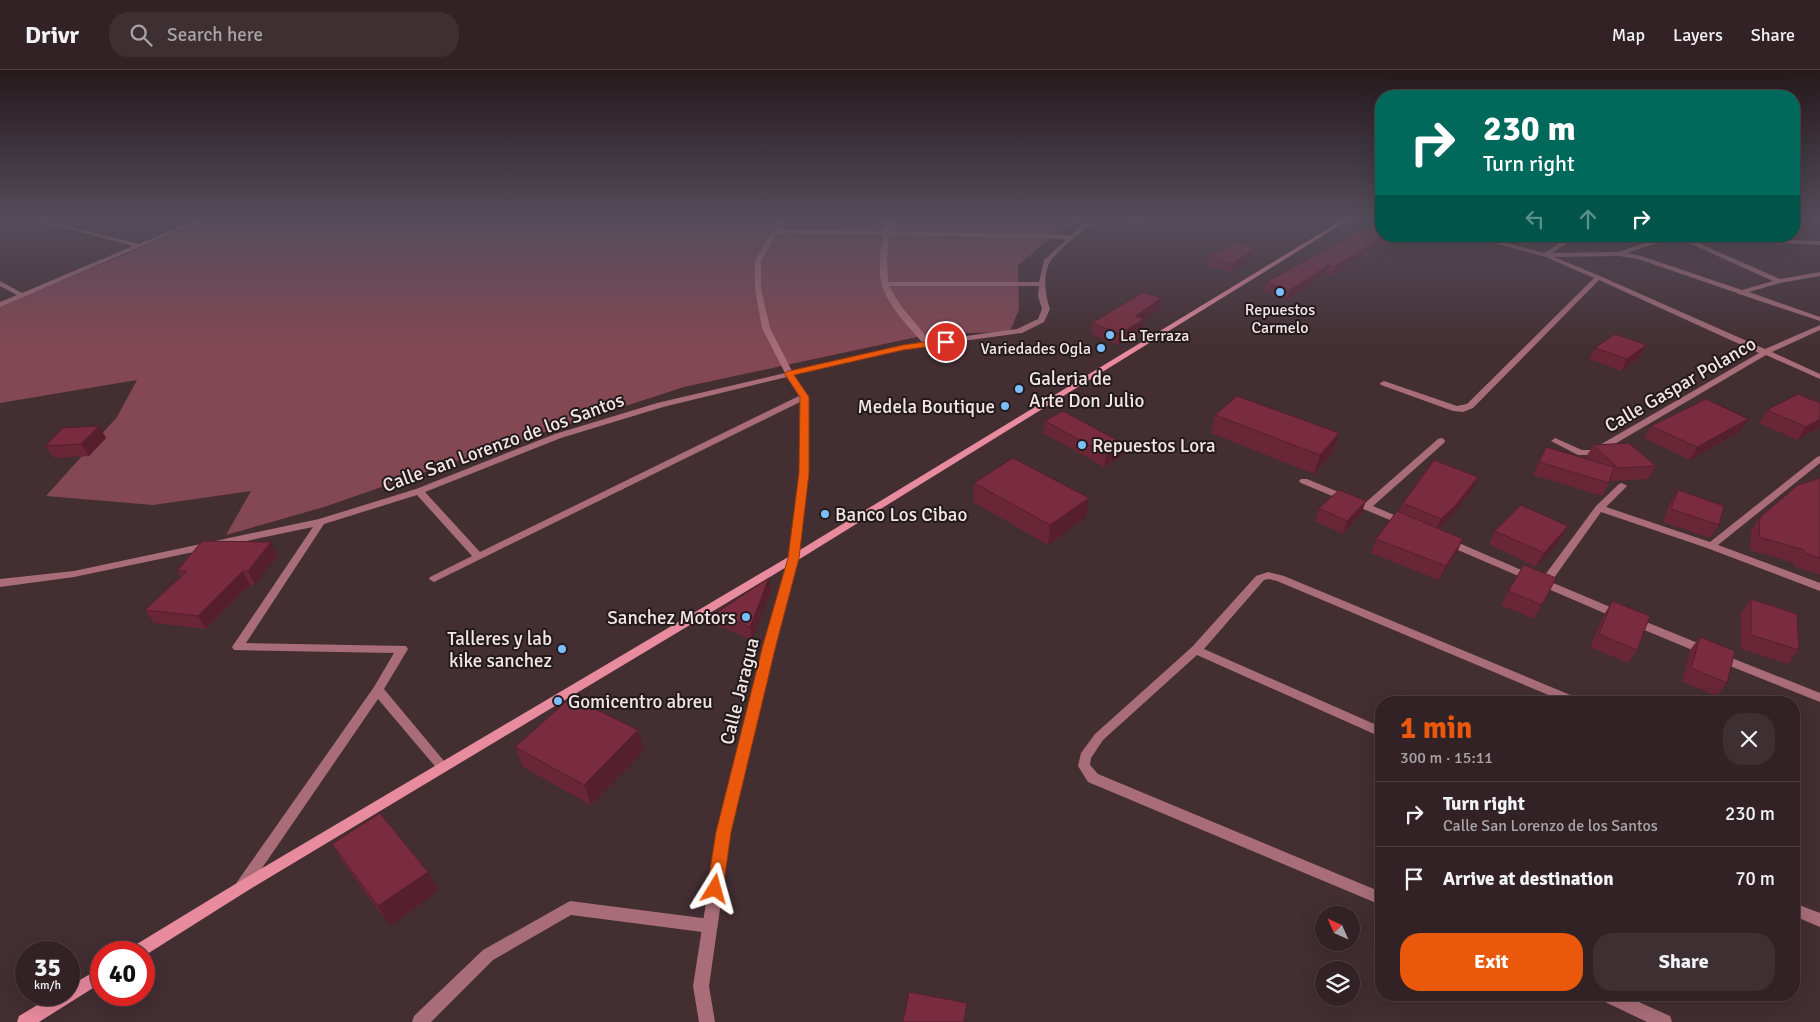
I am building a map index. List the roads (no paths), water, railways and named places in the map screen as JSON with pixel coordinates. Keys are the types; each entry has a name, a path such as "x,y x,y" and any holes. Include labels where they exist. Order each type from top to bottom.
{"main road":[{"path":"155,941 443,766 794,558 1273,263"},
{"path":"25,1022 51,1006"}],"street":[{"path":"0,305 95,263"},
{"path":"434,579 804,397 789,373 766,328 758,289 758,263"},
{"path":"885,263 885,284 902,312 928,344"},
{"name":"Calle San Lorenzo de los Santos","path":"0,583 74,574 321,522 419,491 558,436 660,404 903,348 1019,331 1041,320 1046,309 1042,296 1042,284 1046,263"},
{"path":"1565,263 1820,377"},
{"path":"1655,263 1820,319"},
{"path":"1741,263 1779,280"},
{"path":"1740,293 1779,280 1820,274"},
{"path":"1384,383 1456,409 1470,406 1598,277"},
{"path":"0,284 21,296"},
{"path":"885,284 1042,284"},
{"name":"Calle Gaspar Polanco","path":"1555,441 1581,452 1593,453 1766,352 1820,327"},
{"name":"Calle Jaragua","path":"707,1022 701,986 724,832 770,645 794,558 804,473 804,397"},
{"path":"1367,506 1441,441"},
{"path":"1712,546 1820,459"},
{"path":"1304,480 1411,526"},
{"path":"1544,584 1599,508 1622,486"},
{"path":"419,491 478,557"},
{"path":"1599,508 1712,546 1820,587"},
{"path":"242,887 378,690 402,649 238,647 321,522"},
{"path":"1438,538 1820,698"},
{"path":"1375,896 1093,778 1084,766 1085,757 1099,737 1196,650 1260,578 1268,575 1289,582 1560,696"},
{"path":"1196,650 1375,729"},
{"path":"378,690 443,766"},
{"path":"420,1022 488,955 570,908 710,926"},
{"path":"1800,912 1820,920"},
{"path":"1619,1001 1664,1022"}],"place":[{"name":"Repuestos Carmelo","path":"1280,292"},
{"name":"La Terraza","path":"1110,335"},
{"name":"Variedades Ogla","path":"1101,348"},
{"name":"Galeria de Arte Don Julio","path":"1019,389"},
{"name":"Medela Boutique","path":"1005,406"},
{"name":"Repuestos Lora","path":"1082,445"},
{"name":"Banco Los Cibao","path":"825,514"},
{"name":"Sanchez Motors","path":"746,617"},
{"name":"Talleres y lab kike sanchez","path":"562,649"},
{"name":"Gomicentro abreu","path":"558,701"}]}
